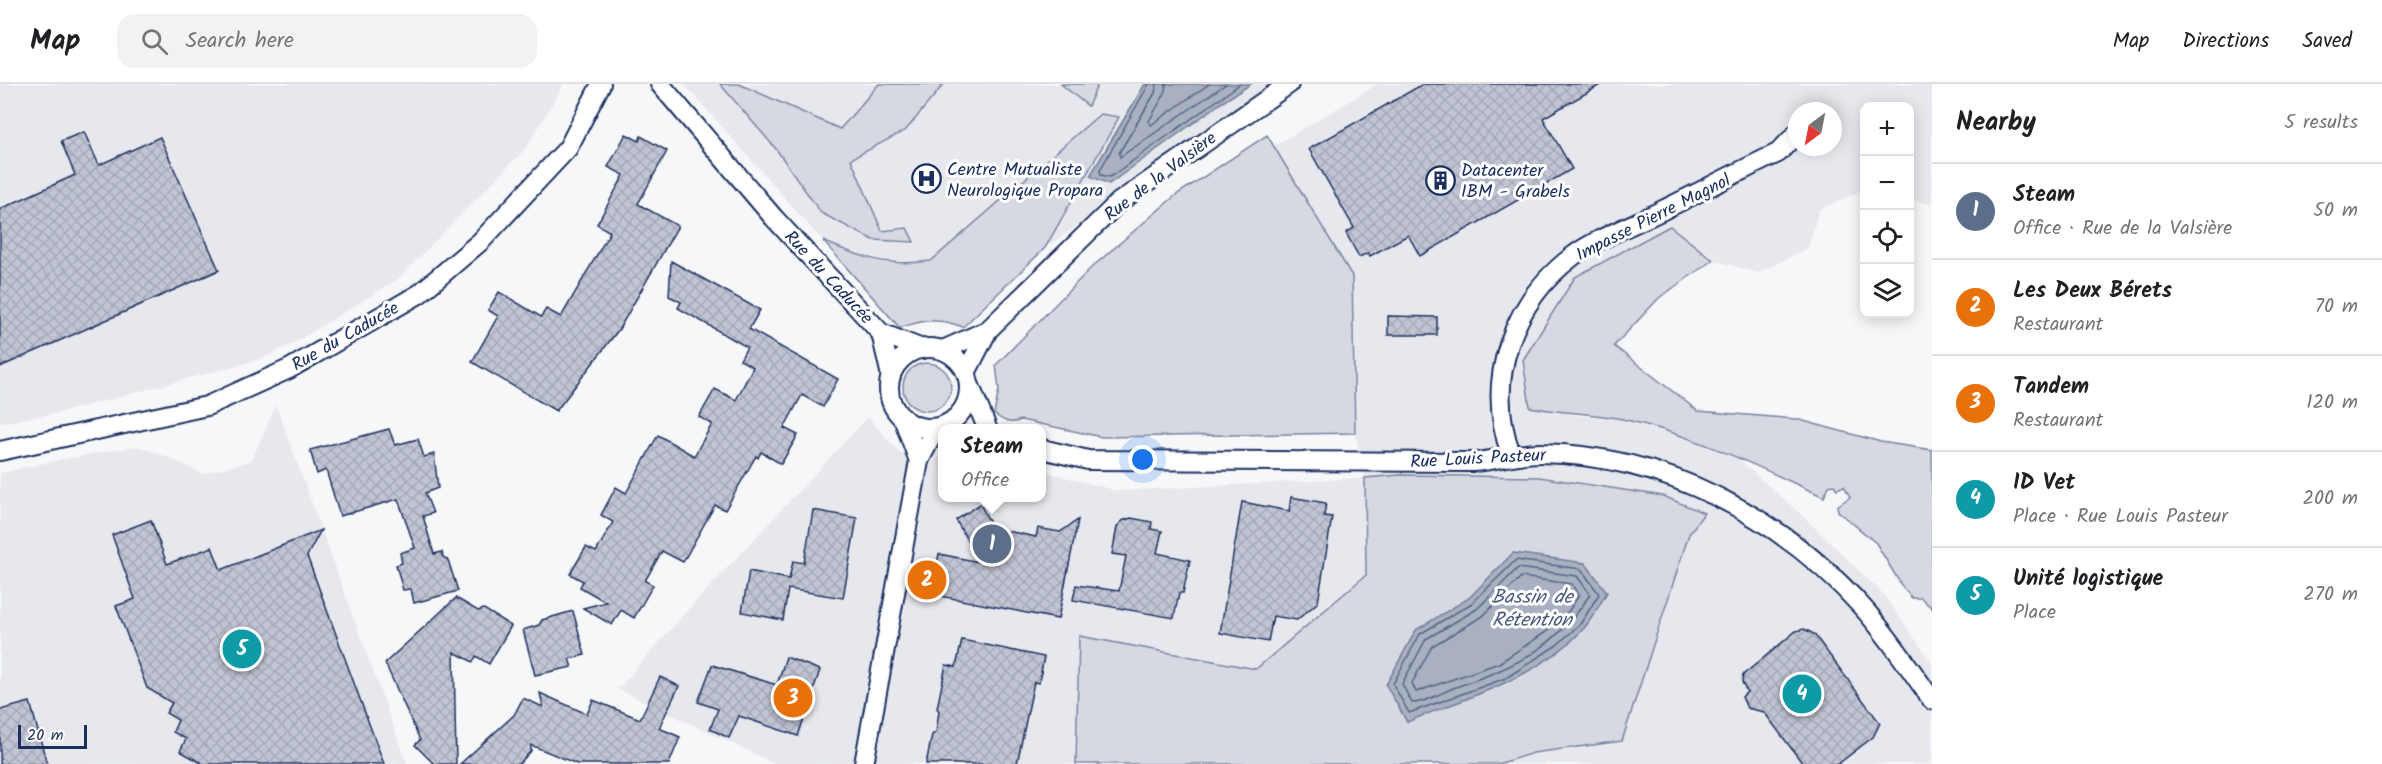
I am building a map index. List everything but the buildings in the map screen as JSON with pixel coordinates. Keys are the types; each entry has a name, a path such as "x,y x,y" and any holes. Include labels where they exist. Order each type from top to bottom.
{"street":[{"name":"Rue du Caducée","path":"0,451 207,406 289,369 419,294 481,241 568,148 601,84"},
{"name":"Rue du Caducée","path":"660,84 774,218 881,333 922,349"},
{"name":"Rue de la Valsière","path":"943,350 988,330 1119,202 1289,84"},
{"name":"Impasse Pierre Magnol","path":"1510,454 1503,428 1500,394 1502,370 1511,335 1527,303 1545,280 1575,254 1778,153 1788,142"},
{"name":"Rue de la Valsière","path":"968,379 988,330"},
{"name":"Rue du Caducée","path":"881,333 891,376"},
{"path":"919,461 903,418 891,399 891,376 903,358 922,349 943,350 953,355 968,379 985,424"},
{"path":"903,418 913,424 944,424 966,405 968,379"},
{"path":"864,764 919,461 938,433"},
{"name":"Rue Louis Pasteur","path":"1046,450 1100,460 1473,462 1490,461 1510,454 1562,455 1628,465 1692,484 1737,506 1793,542 1831,575 1865,610 1932,700"}],"shaded area":[{"path":"0,84 564,84 526,148 398,279 292,344 261,359 63,412 0,423"},
{"name":"Centre Mutualiste Neurologique Propara","path":"684,84 1285,84 1045,248 963,327 941,319 919,320 900,328"},
{"path":"720,84 739,84 840,129 879,84 944,84 906,130 851,159 882,231 907,228 914,242 873,240 821,213 776,149"},
{"path":"1061,84 1098,84 1088,106"},
{"path":"1378,84 1932,84 1932,204 1914,201 1914,102 1860,102 1860,191 1819,210 1808,248 1758,273 1713,260 1669,226 1571,415 1620,419 1665,430 1736,457 1806,519 1883,594 1932,663 1932,764 1498,764 1533,753 1622,740 1689,534 1704,513 1663,496 1539,477 1400,475 1366,478 1366,575 1256,669 1079,636 1076,764 775,764 618,689 685,613 868,417 897,450 929,466 938,456 938,502 1046,502 1046,472 1118,491 1365,478 1355,433 1352,276 1274,146"},
{"path":"1100,114 1119,117 1045,248 963,327 932,321 900,328 823,241 876,260 901,263 931,261"},
{"path":"1267,135 1352,276 1355,433 1102,437 1021,420 1007,422 994,414 999,390 996,365 1091,268 1176,195"},
{"path":"1670,226 1713,260 1659,298 1614,346 1698,411 1796,419 1881,442 1932,450 1932,608 1921,598 1912,598 1903,588 1876,543 1838,511 1837,506 1850,497 1844,486 1837,489 1834,485 1829,486 1824,497 1725,452 1648,425 1599,415 1530,407 1523,360 1575,277"},
{"path":"927,363 944,370 951,387 944,404 927,411 910,404 903,387 910,370"},
{"path":"276,405 407,764 0,764 0,473 139,446 202,474 251,461"},
{"path":"1400,475 1539,477 1663,496 1704,513 1689,534 1622,741 1533,753 1498,764 1076,764 1079,636 1256,669 1366,575 1365,478"}],"water":[{"path":"1145,84 1251,84 1109,184 1090,176"},
{"name":"Bassin de Rétention","path":"1513,553 1585,563 1607,592 1585,627 1567,645 1546,660 1502,684 1407,722 1386,685 1416,630 1469,598"}],"place":[{"name":"Centre Mutualiste Neurologique Propara","path":"926,179"},
{"name":"Datacenter IBM - Grabels","path":"1440,180"},
{"name":"Steam","path":"992,544"},
{"name":"Les Deux Bérets","path":"927,580"},
{"name":"Unité logistique","path":"242,649"},
{"name":"ID Vet","path":"1802,694"},
{"name":"Tandem","path":"793,698"}]}
